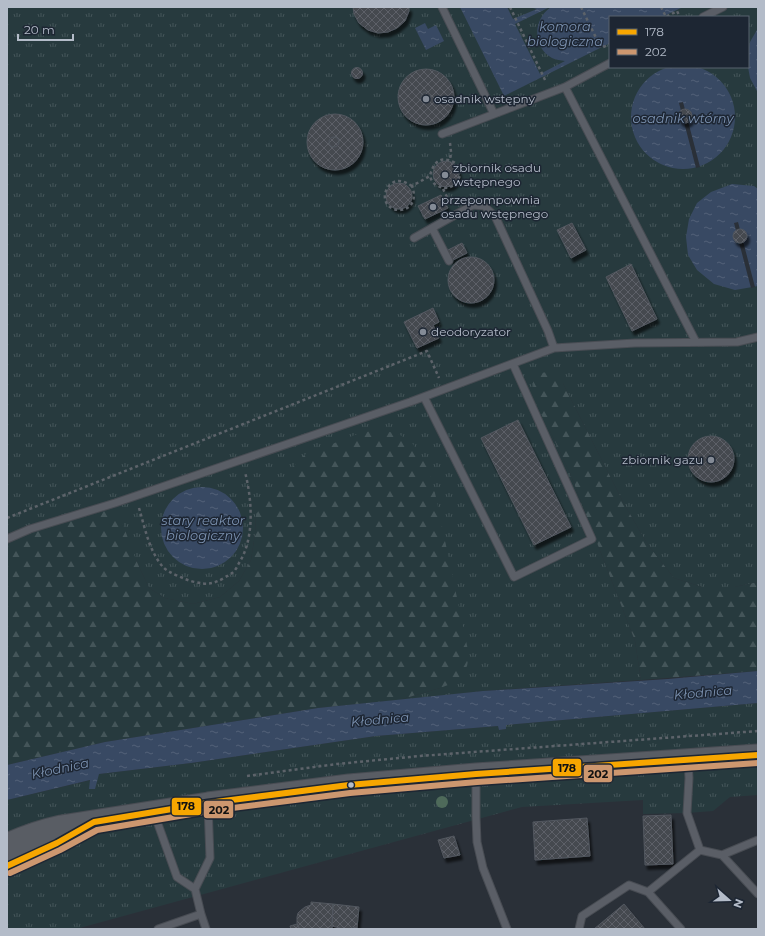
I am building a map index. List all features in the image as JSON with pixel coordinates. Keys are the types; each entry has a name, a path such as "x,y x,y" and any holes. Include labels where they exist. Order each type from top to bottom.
{"street":[{"path":"7,844 44,830 61,826 208,803 349,785 476,774 758,755"},
{"path":"7,866 57,843 94,822"}],"lane":[{"path":"442,7 494,114"},
{"path":"705,16 723,7"},
{"path":"442,134 565,87 609,64"},
{"path":"565,87 696,342"},
{"path":"414,238 473,205 484,206 495,216 548,331 554,348"},
{"path":"432,228 448,261"},
{"path":"7,539 30,529 135,496 424,397 554,348 635,343 737,342 758,337"},
{"path":"424,397 514,577 592,539 513,364"},
{"path":"688,760 689,778 687,813 700,850"},
{"path":"476,774 477,842 483,868 507,929"},
{"path":"206,929 195,889 210,858 208,803"},
{"path":"154,812 178,877 195,889"},
{"path":"722,855 758,840"},
{"path":"700,850 722,855 758,894"},
{"path":"648,892 700,850"},
{"path":"579,929 582,916 628,885 648,892 681,929"},
{"path":"158,929 201,914"}],"path":[{"path":"510,7 544,78"},
{"path":"581,7 601,48 609,44"},
{"path":"661,7 666,16"},
{"path":"668,16 677,11 680,16"},
{"path":"449,140 452,152 450,160"},
{"path":"443,159 450,160 456,163 460,169 458,181 454,186 448,188 436,185 432,182 430,176 433,166 436,162 443,159"},
{"path":"412,186 430,176"},
{"path":"397,181 403,181 412,186 414,198 411,205 400,210 388,206 385,196 390,185 397,181"},
{"path":"444,188 451,206"},
{"path":"7,518 427,351 444,390"},
{"path":"135,496 155,556 164,568 192,582 206,585 233,573 244,556 250,536 251,508 248,483 241,459"},
{"path":"420,756 758,731"}],"green space":[{"path":"7,7 758,7 758,582 734,587 702,587 674,578 648,545 623,502 563,383 549,429 570,473 635,641 641,680 483,691 399,700 440,688 256,515 251,560 239,581 220,597 193,604 165,598 149,588 136,560 30,529 7,533"},
{"path":"553,371 563,383 623,502 648,545 674,578 702,587 734,587 758,582 758,671 641,680 635,641 570,473 534,397 533,382 541,373"},
{"path":"374,430 397,433 412,443 427,464 434,488 469,655 467,666 456,682 399,700 318,708 105,742 7,765 7,533 30,529 115,503 136,560 149,588 165,598 193,604 220,597 239,581 251,560 256,515 266,496 304,455 355,435"},
{"path":"758,703 758,795 730,797 713,811 643,814 643,800 522,807 76,929 7,929 7,800 91,780 99,774 191,763 376,736 498,726 499,730 506,729 506,725"}],"water":[{"name":"komora biologiczna","path":"460,7 507,7 513,19 537,9 529,7 550,7 515,24 540,74 565,61 554,59 545,53 538,40 537,33 541,18 551,7 683,7 664,16 609,16 609,44 504,96"},
{"path":"425,23 428,29 436,25 444,41 426,50 415,28"},
{"name":"osadnik wtórny","path":"758,28 758,93 750,78 748,68 750,42"},
{"name":"osadnik wtórny","path":"666,68 700,68 712,74 720,80 726,88 734,107 734,127 726,146 720,154 712,160 693,168 673,168 654,160 646,154 640,146 632,127 632,107 640,88 646,80"},
{"path":"732,184 754,186 758,189 758,286 735,290 714,284 697,270 688,255 686,237 689,219 697,203 711,192"},
{"name":"stary reaktor biologiczny","path":"194,487 210,487 225,494 236,505 243,520 243,536 240,544 231,557 218,566 210,569 194,569 179,562 168,551 161,536 161,520 168,505 179,494"},
{"name":"Kłodnica","path":"758,671 758,703 506,725 506,729 499,730 498,726 376,736 191,763 99,774 95,789 89,789 90,780 7,800 7,765 105,742 318,708 483,691 668,679"}],"pier":[{"path":"683,102 700,167 696,168 679,103"},
{"path":"738,222 755,287 751,288 734,223"}],"building":[{"path":"353,7 409,7 409,11 405,21 397,28 388,32 378,33 368,30 359,23 354,14"},
{"path":"355,68 359,68 361,69 361,77 355,78 352,75 352,71"},
{"name":"osadnik wstępny","path":"420,69 432,69 442,73 450,81 454,91 454,103 450,113 442,121 432,125 420,125 410,121 402,113 398,103 398,91 402,81 410,73"},
{"path":"424,92 428,92 430,93 430,101 424,102 421,99 421,95"},
{"path":"682,109 688,109 692,113 692,119 688,123 682,123 678,119 678,113"},
{"path":"329,114 341,114 351,118 359,126 363,136 363,148 359,158 351,166 341,170 329,170 319,166 311,158 307,148 307,136 311,126 319,118"},
{"path":"332,137 336,137 338,138 338,146 332,147 329,144 329,140"},
{"name":"zbiornik osadu wstępnego","path":"446,161 455,165 459,174 455,183 446,187 437,183 433,174 437,165"},
{"path":"399,183 408,187 412,196 408,205 399,209 390,205 386,196 390,187"},
{"name":"przepompownia osadu wstępnego","path":"441,195 448,208 425,219 418,206"},
{"path":"572,223 586,250 571,258 557,230"},
{"path":"737,229 743,229 747,233 747,239 743,243 737,243 733,239 733,233"},
{"path":"462,243 467,253 451,261 446,251"},
{"path":"476,257 480,258 490,267 493,271 493,289 484,299 476,303 466,303 458,299 449,289 448,275 452,267 462,258"},
{"path":"631,264 657,319 632,331 606,277"},
{"name":"deodoryzator","path":"433,308 439,322 433,325 439,338 417,348 404,322"},
{"path":"518,420 571,527 534,545 481,438"},
{"name":"zbiornik gazu","path":"711,436 724,440 730,446 734,459 730,472 724,478 711,482 698,478 692,472 688,459 692,446 698,440"},
{"path":"671,815 673,864 645,865 643,816"},
{"path":"587,818 590,856 535,860 533,822"},
{"path":"454,836 460,855 444,858 438,840"},
{"path":"311,902 333,904 332,929 299,929 297,923 298,913 305,907 311,905"},
{"path":"333,904 359,907 357,928 352,927 351,929 339,929 340,928 332,926"},
{"path":"624,904 645,929 594,929"},
{"path":"297,924 300,929 291,929 290,926"}],"transit line":[{"name":"178","path":"7,866 57,843 94,822 208,803 349,785 476,774 758,755"},
{"name":"202","path":"10,873 60,850 97,830 209,811 350,793 477,782 758,763"}],"place":[{"name":"osadnik wstępny","path":"426,99"},
{"name":"zbiornik osadu wstępnego","path":"445,175"},
{"name":"przepompownia osadu wstępnego","path":"433,207"},
{"name":"deodoryzator","path":"423,332"},
{"name":"zbiornik gazu","path":"711,460"}]}
